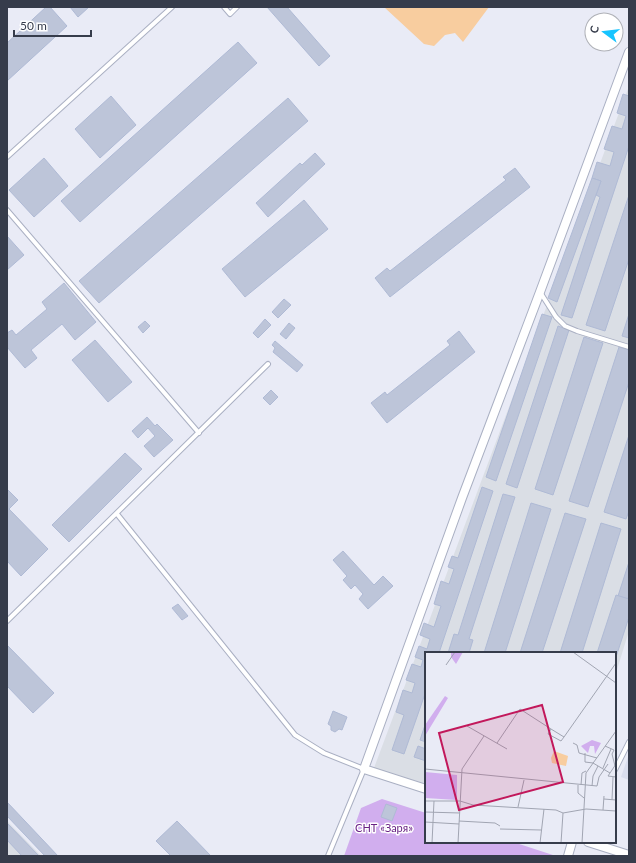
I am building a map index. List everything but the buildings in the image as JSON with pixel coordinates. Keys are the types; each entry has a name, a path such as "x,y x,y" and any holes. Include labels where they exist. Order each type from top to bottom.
{"street":[{"path":"425,789 364,769 467,484 629,52"},
{"path":"568,856 572,843"},
{"path":"591,843 629,855"}],"lane":[{"path":"7,157 172,7"},
{"path":"224,7 230,14 237,7"},
{"path":"7,210 199,433"},
{"path":"540,292 556,317 565,326 629,347"},
{"path":"7,621 268,364"},
{"path":"117,514 295,736 324,753 364,769 328,856"},
{"path":"616,768 629,742"}],"shaded area":[{"path":"384,7 489,7 463,42 455,33 445,35 434,46 424,44"},
{"path":"629,86 629,631 616,673 616,652 425,652 425,784 374,768"},
{"path":"629,754 629,780 621,777"},
{"path":"7,821 41,856 7,856"}],"green space":[{"name":"СНТ «Заря»","path":"382,799 425,813 425,843 516,843 556,856 344,856 361,808"}]}
